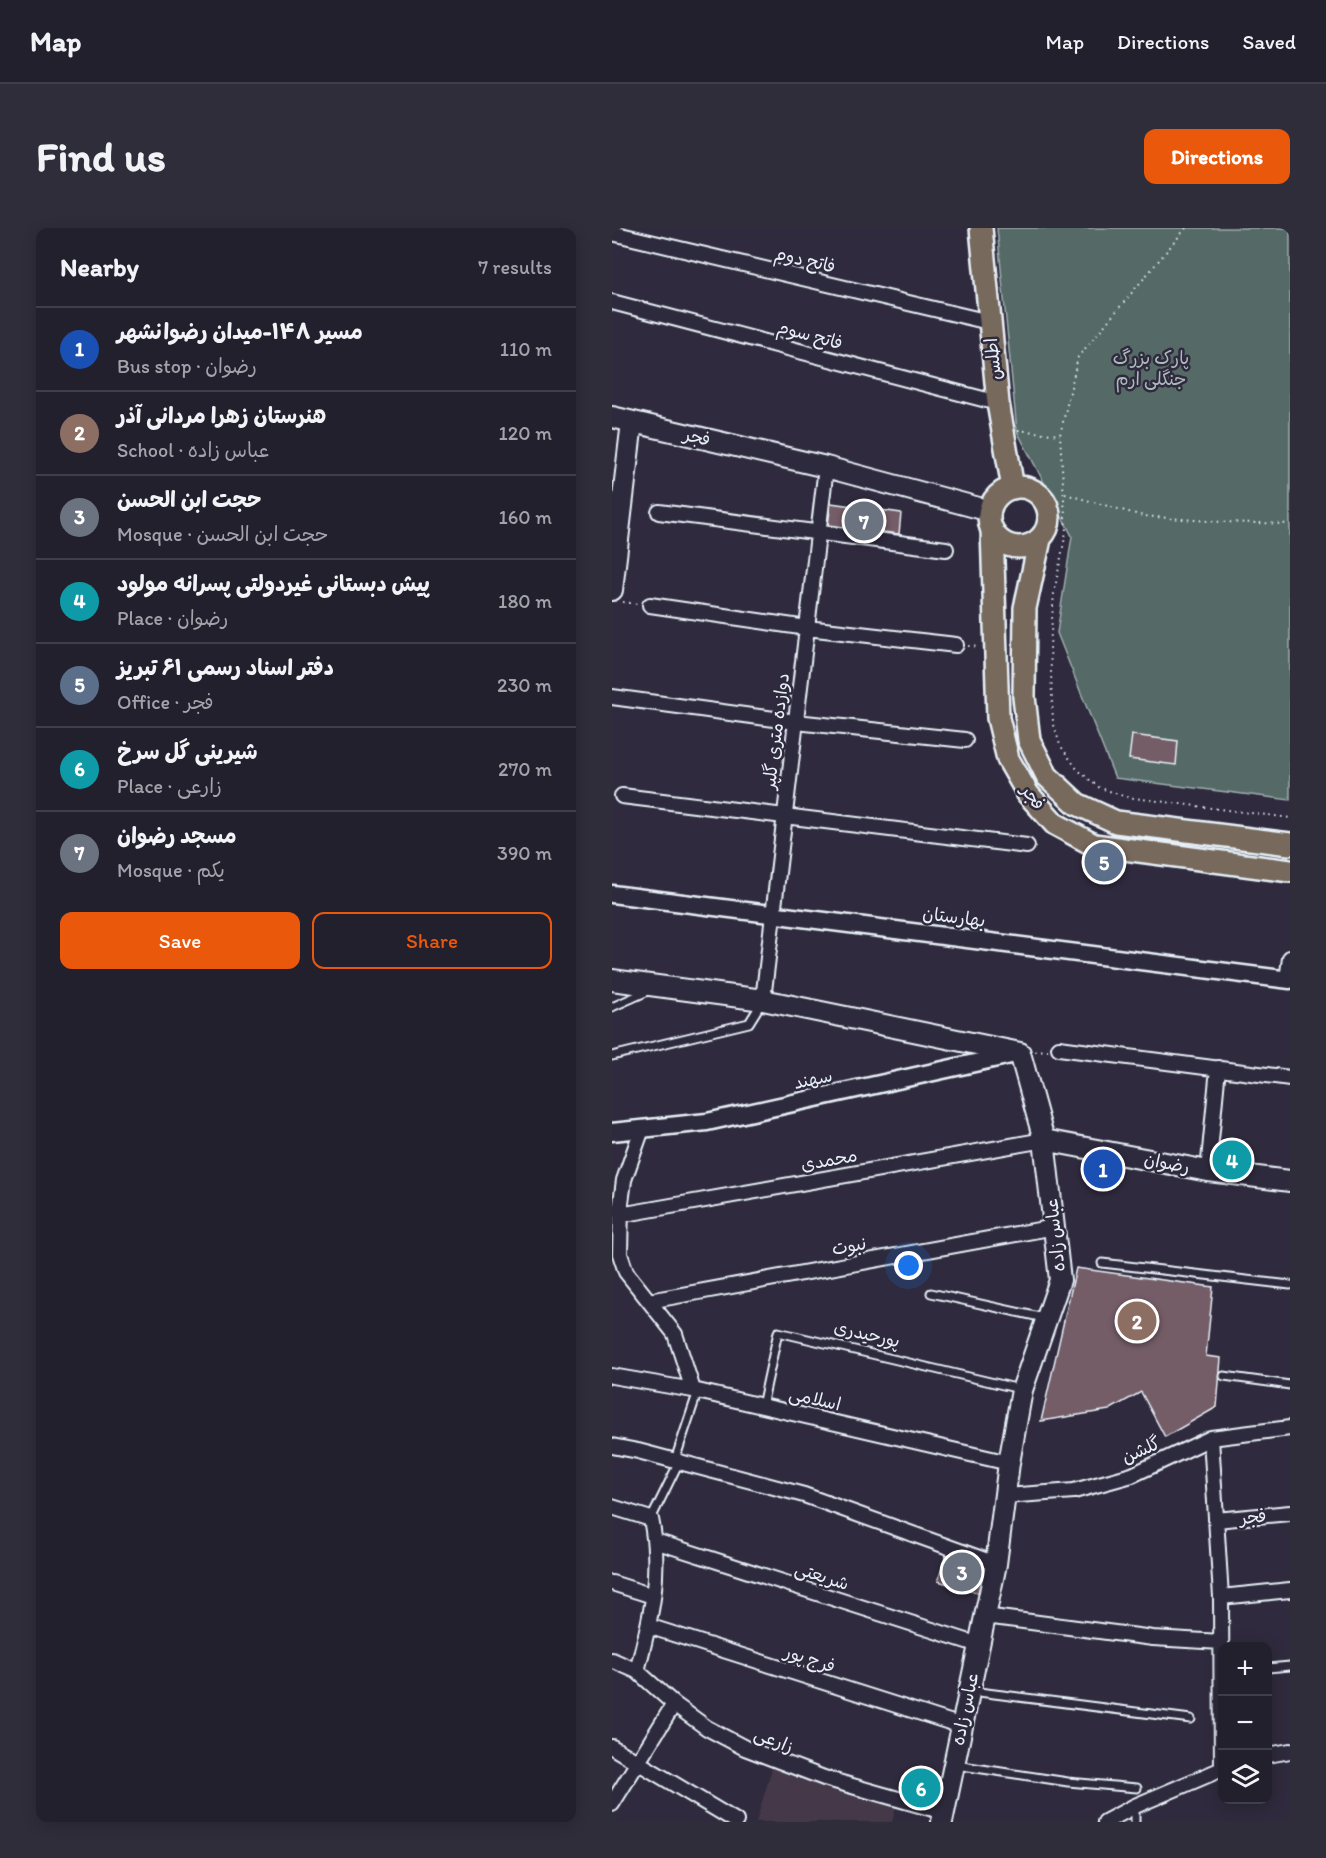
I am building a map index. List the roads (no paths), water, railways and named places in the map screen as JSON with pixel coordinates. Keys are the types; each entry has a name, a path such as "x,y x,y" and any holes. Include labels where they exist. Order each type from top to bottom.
{"main road":[{"name":"اطلس","path":"981,228 998,403 1013,488"},
{"name":"فجر","path":"612,417 826,466 991,520 998,718 1008,759 1028,794 1055,824 1094,845 1290,871"},
{"path":"617,596 616,508 632,422"},
{"path":"1013,488 1032,490 1046,504 1049,513 1046,532 1032,545 1023,547 1004,543 997,537 991,520 998,496 1013,488"},
{"name":"فجر","path":"1040,539 1025,608 1024,697 1029,740 1047,776 1077,804 1116,822 1290,844"},
{"path":"612,980 763,1000 1020,1053"},
{"name":"عباس زاده","path":"943,1817 996,1564 1009,1462 1022,1390 1060,1280 1044,1140 1020,1053"},
{"name":"رضوان","path":"1044,1140 1208,1171 1290,1181"}],"street":[{"name":"فاتح دوم","path":"612,233 989,322"},
{"name":"فاتح سوم","path":"612,302 998,403"},
{"name":"دوازده متری گلپر","path":"763,1000 826,466"},
{"path":"659,512 946,549"},
{"path":"650,605 807,628 956,645"},
{"path":"612,697 796,722 965,740"},
{"path":"622,796 1027,846"},
{"name":"بهارستان","path":"612,894 1289,980"},
{"path":"1289,980 1290,958"},
{"path":"1059,1048 1290,1078"},
{"name":"سهند","path":"612,1132 706,1122 1020,1053"},
{"path":"1208,1171 1218,1068"},
{"path":"642,1129 624,1180 620,1215 620,1254 626,1272 675,1334 696,1390"},
{"name":"محمدی","path":"620,1215 1044,1140"},
{"name":"نبوت","path":"649,1301 1055,1227"},
{"name":"اسلامی","path":"612,1376 696,1390 1009,1462"},
{"name":"گلشن","path":"1005,1496 1074,1491 1132,1475 1210,1438 1290,1428"},
{"path":"985,1616 1153,1638 1221,1642 1221,1597 1210,1438"},
{"path":"612,1446 804,1495 996,1564"},
{"path":"612,1507 651,1518 655,1541 656,1576 648,1626 637,1671"},
{"name":"فجر","path":"1216,1520 1290,1513"},
{"name":"شریعتی","path":"655,1541 979,1645"},
{"path":"612,1583 653,1596"},
{"path":"1221,1597 1290,1590"},
{"name":"فرج پور","path":"648,1626 962,1726"},
{"name":"زارعی","path":"612,1660 637,1671 674,1704 707,1728 745,1748 824,1778 943,1817"},
{"path":"1222,1696 1222,1750"},
{"path":"612,1804 674,1704"},
{"path":"612,1747 736,1821"},
{"path":"1272,1754 1290,1751"},
{"path":"1105,1822 1135,1806 1218,1771"}],"lane":[{"path":"612,1007 656,987"},
{"path":"612,1056 749,1023 763,1000"},
{"path":"1102,1263 1290,1285"},
{"path":"931,1293 1047,1318"},
{"name":"پورحیدری","path":"762,1406 778,1332 1022,1390"},
{"path":"1224,1376 1290,1385"},
{"path":"651,1518 677,1461 696,1390"},
{"path":"1272,1668 1290,1666"},
{"path":"969,1691 1191,1719"},
{"path":"954,1765 1068,1782 1137,1788"},
{"path":"1135,1806 1135,1822"}],"place":[{"name":"مسجد رضوان","path":"864,521"},
{"name":"دفتر اسناد رسمی ۶۱ تبریز","path":"1104,862"},
{"name":"پیش دبستانی غیردولتی پسرانه مولود","path":"1232,1160"},
{"name":"مسیر ۱۴۸-میدان رضوانشهر","path":"1103,1169"},
{"name":"هنرستان زهرا مردانی آذر","path":"1137,1321"},
{"name":"حجت ابن الحسن","path":"962,1572"},
{"name":"شیرینی گل سرخ","path":"921,1788"}],"park label":[{"name":"پارک بزرگ جنگلی ارم","path":"1151,368"}]}
